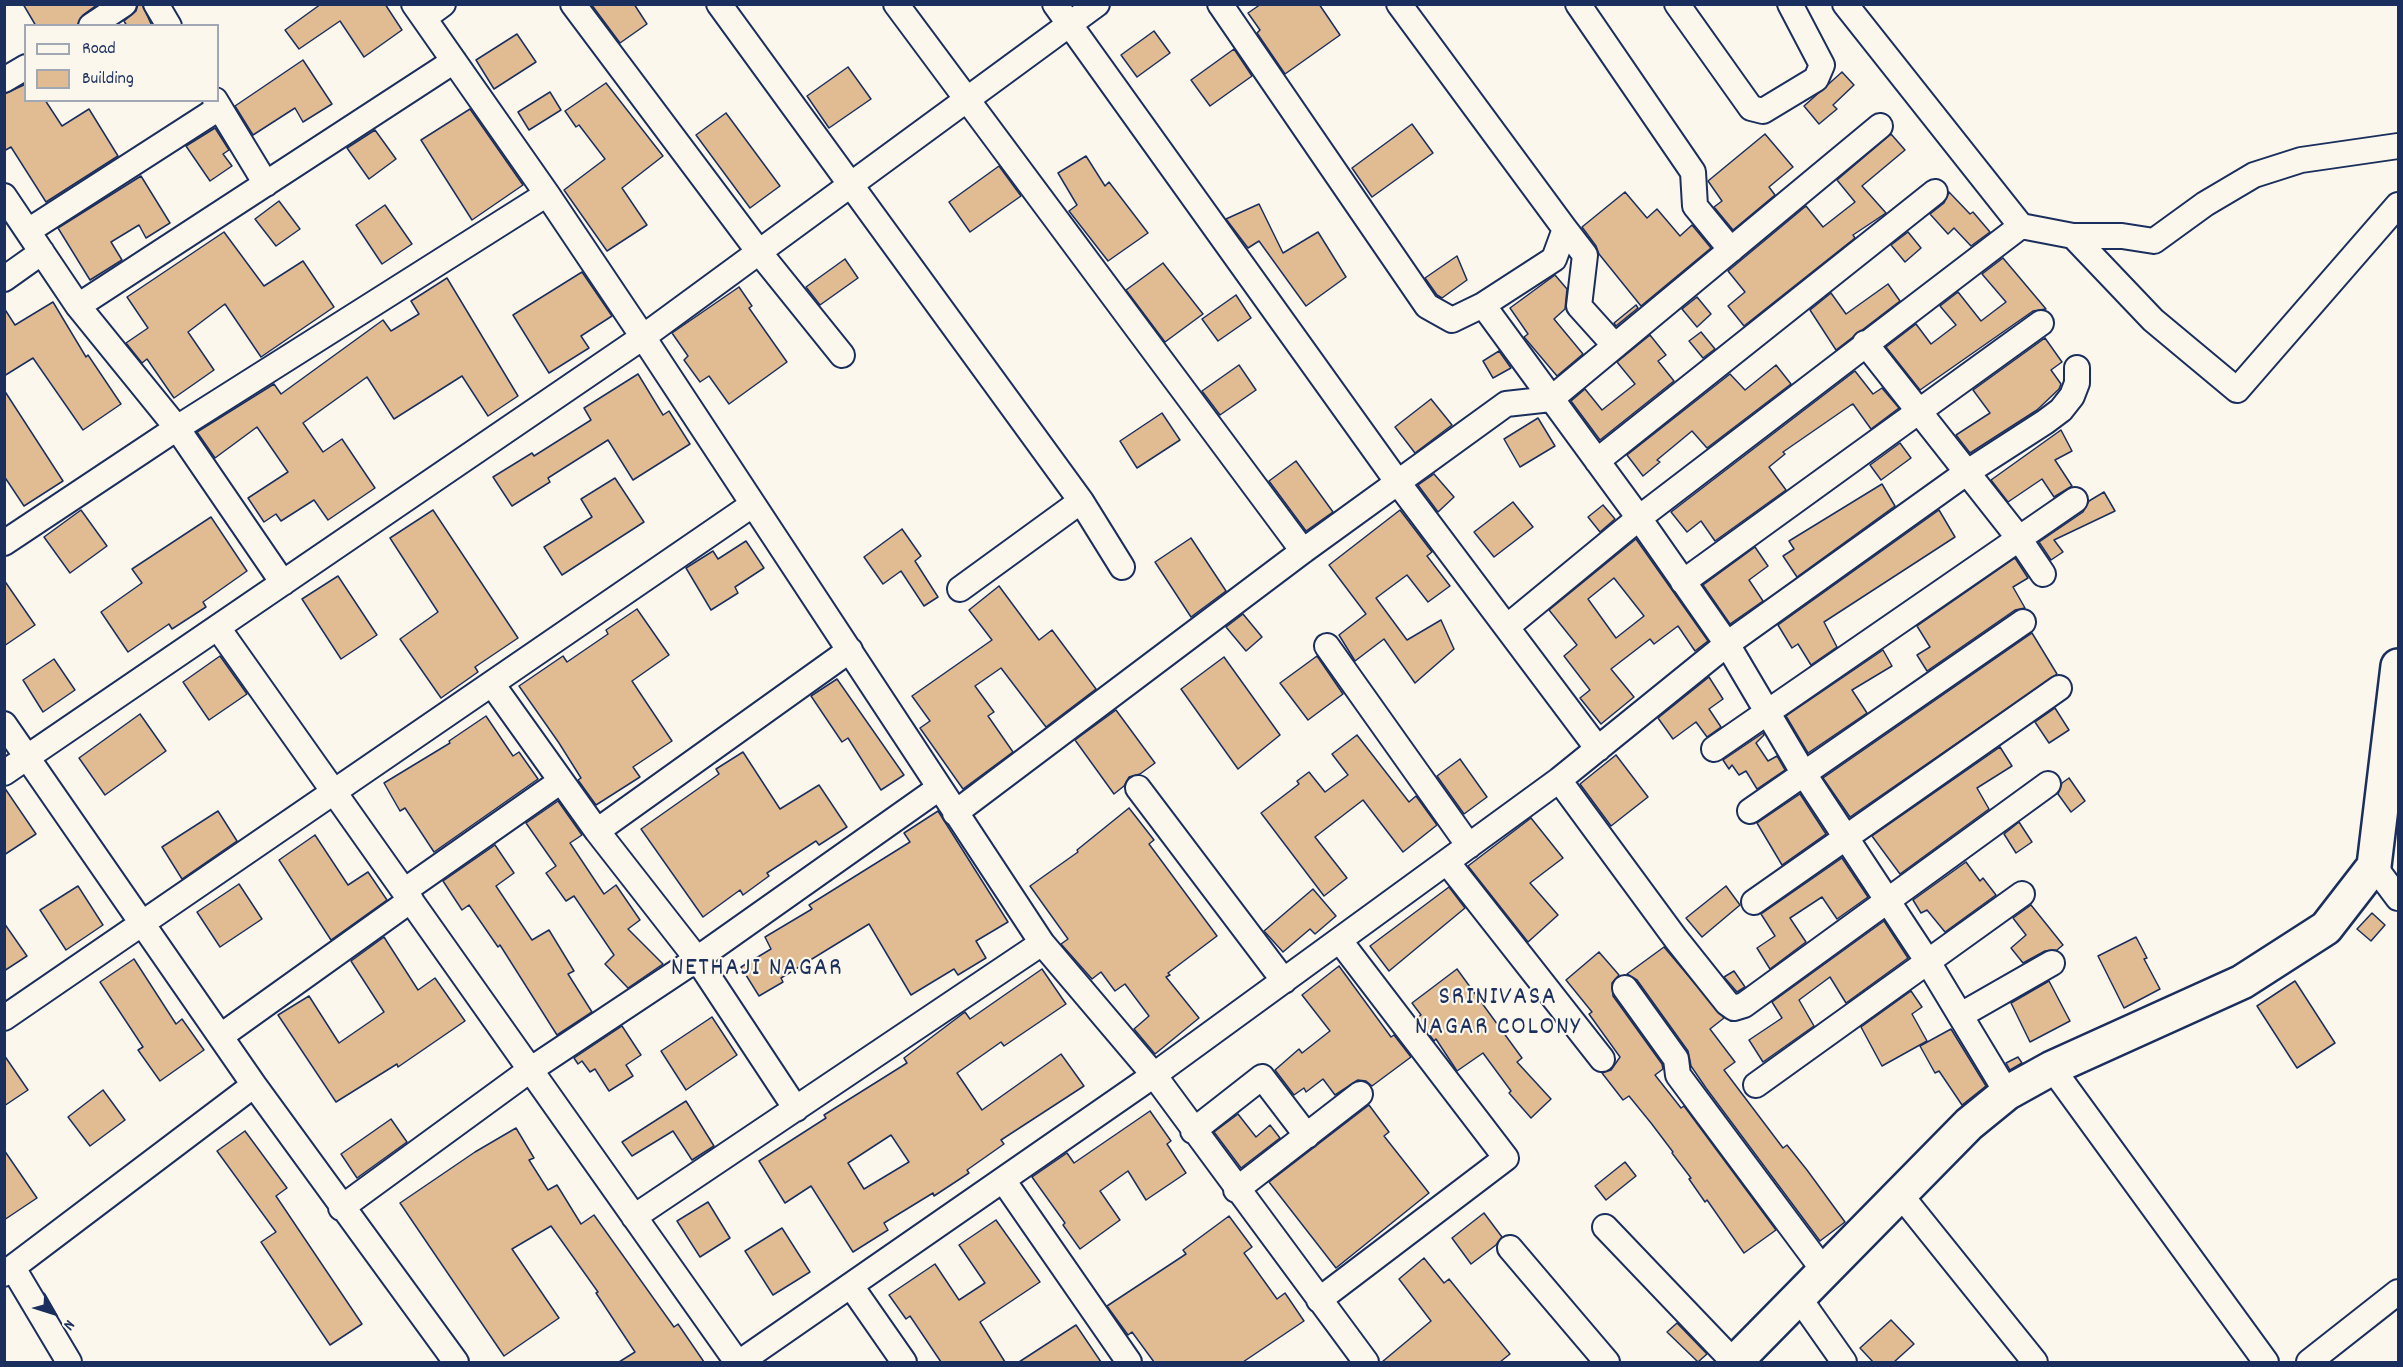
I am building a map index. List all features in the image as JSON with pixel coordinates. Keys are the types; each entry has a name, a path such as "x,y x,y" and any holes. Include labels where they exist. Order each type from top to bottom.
{"street":[{"path":"94,24 124,4"},
{"path":"156,4 168,24"},
{"path":"443,4 419,11 548,194 1042,943 1154,1075 1236,1190 1366,1362"},
{"path":"573,4 759,252 842,355"},
{"path":"719,4 849,186 1081,501 1122,567"},
{"path":"896,4 1303,551"},
{"path":"1055,4 1399,484 1508,626 1598,749"},
{"path":"4,773 643,337 1097,4"},
{"path":"1220,4 1427,306 1452,320 1483,305 1554,259 1565,228"},
{"path":"1399,4 1585,255 1580,306 1615,346"},
{"path":"1578,4 1693,172 1695,206 1731,250"},
{"path":"1677,4 1751,108 1763,111 1816,79 1822,64 1790,4"},
{"path":"1849,6 2021,226 2073,236 2122,236 2154,241 2205,204 2254,175 2301,160 2398,146"},
{"path":"78,306 454,61"},
{"path":"4,80 24,68"},
{"path":"28,231 217,104 266,184"},
{"path":"955,813 1303,551 1399,484 1506,404 1551,399 1880,126"},
{"path":"1597,461 1935,192"},
{"path":"4,543 177,428 548,194"},
{"path":"4,196 78,306 177,428 283,583"},
{"path":"2073,236 2153,320 2237,390 2398,205"},
{"path":"1508,626 1640,518 1865,343 2021,226"},
{"path":"4,279 42,252"},
{"path":"1483,305 1640,518 1727,644 1804,774 1928,962 2007,1093"},
{"path":"1683,582 2041,323"},
{"path":"1865,343 2018,537 2043,574"},
{"path":"218,628 739,1362 1154,1075 1559,780 1727,644 1966,472 2061,410 2075,390 2077,368"},
{"path":"1714,749 2018,537 2075,500"},
{"path":"960,589 1081,501"},
{"path":"4,1018 752,505"},
{"path":"1750,811 2023,622"},
{"path":"1327,646 1470,846"},
{"path":"597,831 850,650"},
{"path":"1605,1227 1735,1362 1899,1193 1969,1124 2007,1093 2052,1068 2242,982 2326,928 2374,866 2398,666"},
{"path":"492,684 597,831 697,960 796,1109"},
{"path":"1754,902 2060,688"},
{"path":"4,724 254,1085 456,1362"},
{"path":"1559,780 1676,939 1727,1003 1734,1008 1744,1005 2049,784"},
{"path":"220,1036 561,781"},
{"path":"342,1208 530,1070 697,960 939,788"},
{"path":"1138,788 1284,981"},
{"path":"1447,862 1602,1059"},
{"path":"2374,866 2398,898"},
{"path":"1756,1085 2022,894"},
{"path":"1319,1300 1506,1158 1340,941"},
{"path":"634,1217 1042,943"},
{"path":"1961,1015 2052,963"},
{"path":"1625,988 1676,1059 1678,1075 1824,1271"},
{"path":"2052,1068 2265,1362"},
{"path":"1193,1131 1262,1077 1306,1136"},
{"path":"69,1362 9,1271 254,1085"},
{"path":"1236,1190 1360,1094"},
{"path":"1003,1180 1129,1362"},
{"path":"1899,1193 2035,1362"},
{"path":"1510,1248 1607,1362"},
{"path":"851,1286 904,1362"},
{"path":"2309,1362 2398,1292"},
{"path":"1799,1298 1844,1362"}],"building":[{"path":"23,4 98,4 83,15 78,24 35,24"},
{"path":"138,4 142,4 151,24 126,24 124,21 136,11"},
{"path":"321,4 385,4 402,30 364,57 340,21 299,49 285,30"},
{"path":"591,4 634,4 647,24 620,43"},
{"path":"1261,4 1319,4 1340,35 1285,74 1257,33 1260,30 1248,13"},
{"path":"1154,31 1170,53 1137,77 1121,55"},
{"path":"517,34 536,62 494,89 476,60"},
{"path":"1234,49 1252,76 1210,106 1191,80"},
{"path":"303,60 332,104 303,122 295,108 253,135 235,106"},
{"path":"848,67 871,99 829,128 807,96"},
{"path":"1842,72 1854,85 1833,105 1837,109 1819,124 1804,106"},
{"path":"606,83 663,156 622,188 647,225 607,251 564,190 605,159 565,111"},
{"path":"24,85 24,102 46,102 62,126 89,109 118,156 46,202 11,147 4,151 4,94"},
{"path":"550,92 561,110 529,130 518,112"},
{"path":"470,109 523,185 472,220 421,140"},
{"path":"726,113 780,186 750,208 696,135"},
{"path":"1412,124 1433,153 1372,197 1352,168"},
{"path":"215,128 229,150 223,154 232,166 210,181 186,146"},
{"path":"375,130 396,159 369,179 347,148"},
{"path":"1765,134 1793,167 1769,187 1775,195 1733,230 1714,207 1722,201 1708,181"},
{"path":"1891,134 1905,150 1862,186 1886,213 1853,235 1855,238 1744,326 1728,306 1745,292 1728,271 1806,206 1823,227 1855,202 1837,180"},
{"path":"1086,156 1105,186 1109,182 1148,233 1108,261 1069,211 1077,205 1058,173"},
{"path":"999,166 1021,196 970,232 949,202"},
{"path":"141,176 170,223 146,238 139,225 111,242 122,260 90,280 58,228"},
{"path":"1625,192 1647,218 1657,209 1680,236 1692,225 1711,248 1641,306 1599,254 1582,227"},
{"path":"1949,192 1970,214 1973,212 1990,232 1971,246 1954,228 1948,234 1930,214 1944,203"},
{"path":"279,201 300,229 276,246 255,219"},
{"path":"1259,204 1283,253 1318,232 1346,277 1306,306 1259,241 1248,248 1226,219"},
{"path":"385,205 412,244 382,264 356,225"},
{"path":"224,232 264,286 303,261 334,307 261,357 225,304 188,332 214,370 174,398 147,359 142,363 126,343 148,328 127,297"},
{"path":"1908,232 1921,248 1905,262 1891,245"},
{"path":"1457,256 1467,280 1442,298 1437,295 1425,278"},
{"path":"2003,258 2046,309 2033,311 1920,390 1886,347 1916,324 1931,344 1956,325 1940,306 1958,292 1981,321 2006,302 1982,274"},
{"path":"845,259 858,278 820,305 806,287"},
{"path":"1163,263 1203,314 1165,342 1126,290"},
{"path":"582,272 612,316 581,336 589,348 549,373 513,315"},
{"path":"1555,275 1567,289 1565,309 1554,319 1583,354 1557,376 1524,337 1528,334 1510,308"},
{"path":"447,278 518,396 488,416 462,376 394,419 367,377 303,423 323,452 342,439 375,488 328,520 314,500 281,521 276,514 264,522 248,498 288,472 257,427 215,458 197,432 274,384 281,394 383,320 391,331 419,314 411,301"},
{"path":"1888,284 1900,301 1836,350 1810,310 1831,293 1846,314"},
{"path":"739,287 752,306 749,308 787,362 729,404 709,376 700,382 684,360 688,356 672,333"},
{"path":"1236,295 1251,318 1218,341 1202,319"},
{"path":"1697,297 1711,314 1697,327 1682,309"},
{"path":"53,302 86,357 88,355 121,404 83,430 33,358 4,376 4,308 15,325"},
{"path":"1636,305 1638,308 1616,326 1614,323"},
{"path":"1701,332 1715,349 1703,358 1689,341"},
{"path":"1650,335 1666,355 1658,361 1674,381 1600,440 1571,401 1585,389 1602,410 1635,384 1617,362"},
{"path":"2045,338 2062,362 2051,370 2061,384 2059,389 2037,410 1970,453 1956,435 1990,413 1973,390"},
{"path":"1499,351 1511,368 1493,378 1483,361"},
{"path":"1239,365 1256,390 1220,415 1202,391"},
{"path":"1776,365 1791,384 1707,448 1692,431 1657,460 1660,462 1643,476 1627,455 1730,374 1745,390"},
{"path":"1855,371 1873,394 1882,388 1899,408 1871,429 1853,404 1851,405 1783,452 1785,454 1769,467 1786,490 1715,541 1701,521 1687,532 1671,512"},
{"path":"638,374 663,415 669,411 690,444 633,480 608,440 548,478 550,482 512,506 493,477 532,453 534,456 591,420 584,408"},
{"path":"4,390 63,481 24,506 4,476"},
{"path":"1431,399 1452,425 1415,453 1395,427"},
{"path":"1162,413 1180,440 1137,468 1120,441"},
{"path":"1538,418 1555,446 1520,467 1504,439"},
{"path":"2061,430 2072,451 2055,460 2072,486 2054,497 2042,479 2008,502 1991,480"},
{"path":"1900,443 1911,458 1881,480 1870,465"},
{"path":"1296,461 1333,512 1306,531 1269,481"},
{"path":"1434,474 1454,497 1438,512 1418,485"},
{"path":"615,478 644,522 562,575 544,547 592,517 581,499"},
{"path":"1882,484 1895,506 1797,577 1783,556 1794,549 1789,541"},
{"path":"2104,492 2115,511 2054,540 2063,552 2051,560 2039,542 2083,512 2089,501"},
{"path":"1513,502 1533,527 1494,557 1474,532"},
{"path":"1603,505 1615,519 1600,532 1588,517"},
{"path":"81,510 107,546 70,573 44,537"},
{"path":"433,510 518,638 475,667 478,672 441,698 400,639 438,612 390,538"},
{"path":"1400,510 1432,552 1427,556 1450,586 1428,602 1407,575 1376,598 1407,640 1441,620 1454,649 1415,683 1384,639 1355,661 1339,635 1366,614 1329,565"},
{"path":"1939,510 1955,537 1824,622 1837,647 1811,665 1798,644 1792,648 1778,625"},
{"path":"211,517 247,571 203,602 206,607 172,629 169,624 128,652 101,612 142,583 132,569"},
{"path":"902,529 921,556 915,561 938,597 924,606 901,571 883,584 864,557"},
{"path":"1191,538 1226,591 1191,617 1155,562"},
{"path":"1636,539 1708,641 1695,651 1678,626 1654,644 1650,639 1611,669 1634,697 1601,724 1580,698 1590,690 1564,656 1577,645 1549,610","holes":["1614,578 1644,616 1616,638 1588,599"]},
{"path":"746,541 764,568 735,587 738,593 711,610 686,568 713,551 718,559"},
{"path":"1755,547 1768,566 1749,580 1763,601 1730,624 1703,585"},
{"path":"2015,558 2028,578 2013,587 2025,608 2015,610 1927,671 1917,655 1930,647 1917,626"},
{"path":"338,576 377,635 341,659 302,599"},
{"path":"4,580 35,625 4,646"},
{"path":"999,586 1039,640 1052,630 1096,689 1046,727 1001,668 975,686 994,712 988,716 1013,752 963,789 920,728 930,721 912,696 992,640 969,610"},
{"path":"637,609 669,655 632,681 672,741 633,767 640,777 596,805 578,780 581,778 559,743 519,686 563,656 567,662 608,634 606,630"},
{"path":"1243,614 1262,637 1246,651 1226,627"},
{"path":"2032,633 2057,674 1850,817 1823,778"},
{"path":"1883,650 1892,666 1852,690 1867,713 1808,753 1786,716"},
{"path":"220,656 247,694 209,720 183,682"},
{"path":"1317,656 1343,694 1308,720 1280,683"},
{"path":"1224,657 1280,735 1238,769 1181,689"},
{"path":"54,659 75,690 43,712 23,680"},
{"path":"1709,677 1723,699 1709,709 1721,727 1707,737 1696,722 1673,739 1658,718"},
{"path":"837,679 904,775 881,790 848,738 842,742 811,696"},
{"path":"2055,708 2069,730 2049,743 2035,722"},
{"path":"1116,710 1155,763 1140,774 1129,777 1124,786 1114,794 1075,740"},
{"path":"140,714 166,751 105,795 79,758"},
{"path":"486,716 513,756 519,752 538,779 434,852 405,808 400,811 384,783 450,743 449,741"},
{"path":"1763,733 1764,735 1756,743 1768,761 1777,756 1785,770 1757,789 1746,771 1739,775 1732,765 1729,769 1723,760"},
{"path":"1357,735 1409,802 1416,796 1437,825 1403,852 1363,800 1315,837 1347,878 1324,896 1261,813 1299,784 1297,781 1309,772 1325,792 1348,775 1332,754"},
{"path":"2000,747 2012,766 1977,788 1989,809 1900,874 1872,836"},
{"path":"743,752 780,809 819,785 847,827 819,845 816,841 767,873 769,876 743,895 740,890 703,917 641,829 719,774 716,769"},
{"path":"1616,755 1648,797 1611,826 1580,784"},
{"path":"1460,759 1487,797 1464,814 1437,776"},
{"path":"2069,778 2085,801 2071,812 2058,794 2062,783"},
{"path":"4,787 36,834 4,855"},
{"path":"1800,794 1826,834 1782,865 1757,823"},
{"path":"558,801 582,835 570,843 604,894 616,885 640,920 628,929 663,964 628,988 605,964 614,955 574,896 566,901 546,873 556,866 526,823"},
{"path":"1129,808 1154,840 1149,844 1217,936 1168,973 1170,975 1166,977 1199,1018 1155,1054 1134,1029 1149,1016 1125,984 1115,991 1101,972 1092,979 1061,944 1068,939 1030,886 1078,852 1077,850"},
{"path":"218,811 237,841 182,879 162,847"},
{"path":"938,811 1008,922 976,941 986,958 958,975 954,969 911,995 869,924 781,978 783,982 759,996 741,967 771,949 765,937 812,909 809,905 910,842 904,833"},
{"path":"1531,818 1563,858 1530,883 1558,915 1528,942 1468,866"},
{"path":"2019,822 2032,842 2016,853 2004,834"},
{"path":"315,835 348,885 368,872 387,900 331,940 279,860"},
{"path":"495,845 514,873 496,886 532,940 549,930 574,971 568,974 592,1012 557,1035 500,945 498,947 469,905 462,910 443,881"},
{"path":"1842,858 1868,897 1837,919 1822,897 1790,918 1806,942 1770,969 1757,948 1775,936 1761,914"},
{"path":"1966,862 1980,881 1983,878 1996,895 1945,932 1927,910 1921,913 1913,900"},
{"path":"239,884 262,919 220,947 197,912"},
{"path":"78,886 103,925 66,950 40,910"},
{"path":"1726,886 1740,905 1702,937 1686,918"},
{"path":"1449,887 1465,908 1389,971 1370,946"},
{"path":"1313,889 1336,916 1315,934 1310,929 1283,952 1264,931"},
{"path":"2031,905 2063,945 2057,950 2045,951 2023,963 2011,948 2026,935 2013,918"},
{"path":"2372,913 2385,925 2371,941 2357,929"},
{"path":"1884,921 1908,958 1846,1003 1830,977 1799,1000 1814,1026 1763,1062 1749,1040 1782,1018 1772,1002"},
{"path":"4,923 27,956 4,971"},
{"path":"384,937 418,990 435,978 465,1021 398,1067 397,1064 336,1102 278,1015 309,996 339,1043 384,1012 351,961"},
{"path":"2136,937 2147,958 2144,959 2160,989 2124,1008 2098,956"},
{"path":"1664,947 1724,1018 1710,1029 1735,1062 1724,1070 1783,1148 1787,1145 1807,1170 1845,1222 1820,1241 1706,1088 1691,1066 1688,1051 1637,980 1627,974"},
{"path":"1599,952 1619,975 1612,983 1613,996 1662,1064 1663,1069 1655,1075 1681,1108 1684,1106 1776,1230 1744,1253 1707,1200 1705,1202 1689,1179 1691,1178 1651,1123 1629,1096 1623,1100 1602,1073 1611,1070 1620,1057 1589,1014 1592,1012 1566,980"},
{"path":"134,959 176,1024 182,1019 204,1050 160,1081 138,1050 143,1047 100,982"},
{"path":"1339,966 1391,1037 1394,1035 1411,1057 1372,1086 1366,1081 1358,1080 1335,1095 1323,1079 1306,1092 1304,1088 1294,1095 1275,1070 1299,1049 1302,1053 1330,1031 1302,995"},
{"path":"1042,969 1066,1004 1004,1046 1001,1042 957,1073 982,1110 1061,1054 1084,1086 1001,1140 1004,1144 967,1170 969,1173 934,1196 933,1193 884,1223 888,1230 853,1252 811,1186 785,1203 759,1161 826,1118 824,1115 907,1063 904,1058 965,1012 970,1019","holes":["891,1135 909,1162 864,1189 848,1163"]},
{"path":"1457,969 1522,1058 1517,1062 1551,1099 1531,1118 1509,1093 1511,1091 1483,1053 1457,1071 1436,1039 1434,1041 1417,1018 1421,1015 1412,1003"},
{"path":"1734,971 1745,987 1737,992 1724,977"},
{"path":"2049,981 2070,1021 2030,1042 2011,1003"},
{"path":"2295,981 2335,1043 2297,1068 2257,1006"},
{"path":"1911,991 1922,1007 1912,1014 1927,1041 1882,1066 1861,1027"},
{"path":"712,1017 737,1055 686,1090 661,1051"},
{"path":"622,1026 641,1055 626,1065 633,1076 609,1091 595,1069 590,1072 582,1061 578,1064 574,1058"},
{"path":"1951,1029 1986,1086 1962,1105 1939,1071 1935,1073 1920,1046"},
{"path":"4,1055 28,1090 4,1106"},
{"path":"2018,1057 2022,1063 2010,1070 2006,1063"},
{"path":"103,1090 125,1120 90,1146 68,1117"},
{"path":"686,1101 714,1146 692,1160 673,1131 632,1156 622,1142"},
{"path":"1369,1105 1389,1132 1384,1136 1429,1193 1336,1268 1269,1182"},
{"path":"1150,1111 1171,1141 1167,1144 1186,1173 1146,1200 1128,1171 1100,1191 1120,1220 1080,1249 1063,1225 1065,1223 1032,1177 1067,1153 1074,1163"},
{"path":"1238,1114 1256,1137 1270,1125 1280,1138 1241,1168 1214,1132"},
{"path":"391,1119 407,1142 357,1178 341,1154"},
{"path":"516,1128 534,1158 529,1160 548,1190 557,1185 581,1224 594,1215 674,1327 678,1324 704,1362 619,1362 635,1352 596,1293 598,1292 551,1226 512,1249 559,1318 504,1356 400,1203 475,1152"},
{"path":"245,1131 287,1188 276,1196 362,1324 330,1345 261,1242 276,1232 217,1151"},
{"path":"4,1150 37,1198 4,1220"},
{"path":"1625,1162 1636,1176 1606,1200 1595,1186"},
{"path":"708,1202 730,1238 700,1257 677,1221"},
{"path":"1484,1213 1502,1237 1496,1245 1471,1264 1452,1238"},
{"path":"1229,1216 1252,1247 1244,1253 1277,1299 1285,1293 1304,1321 1243,1362 1154,1362 1132,1332 1128,1335 1107,1306 1186,1254 1183,1250"},
{"path":"996,1220 1040,1282 980,1322 1005,1362 941,1362 910,1316 906,1319 889,1295 935,1264 959,1300 985,1283 959,1245"},
{"path":"782,1228 810,1272 773,1295 745,1251"},
{"path":"1424,1258 1444,1283 1449,1279 1510,1354 1500,1362 1382,1362 1431,1321 1399,1279"},
{"path":"1891,1320 1914,1344 1894,1362 1873,1362 1860,1348"},
{"path":"1677,1323 1707,1354 1698,1362 1667,1332"},
{"path":"1076,1325 1101,1362 1019,1362"}],"district":[{"name":"NETHAJI NAGAR","path":"757,970"},
{"name":"SRINIVASA NAGAR COLONY","path":"1498,1014"}]}
